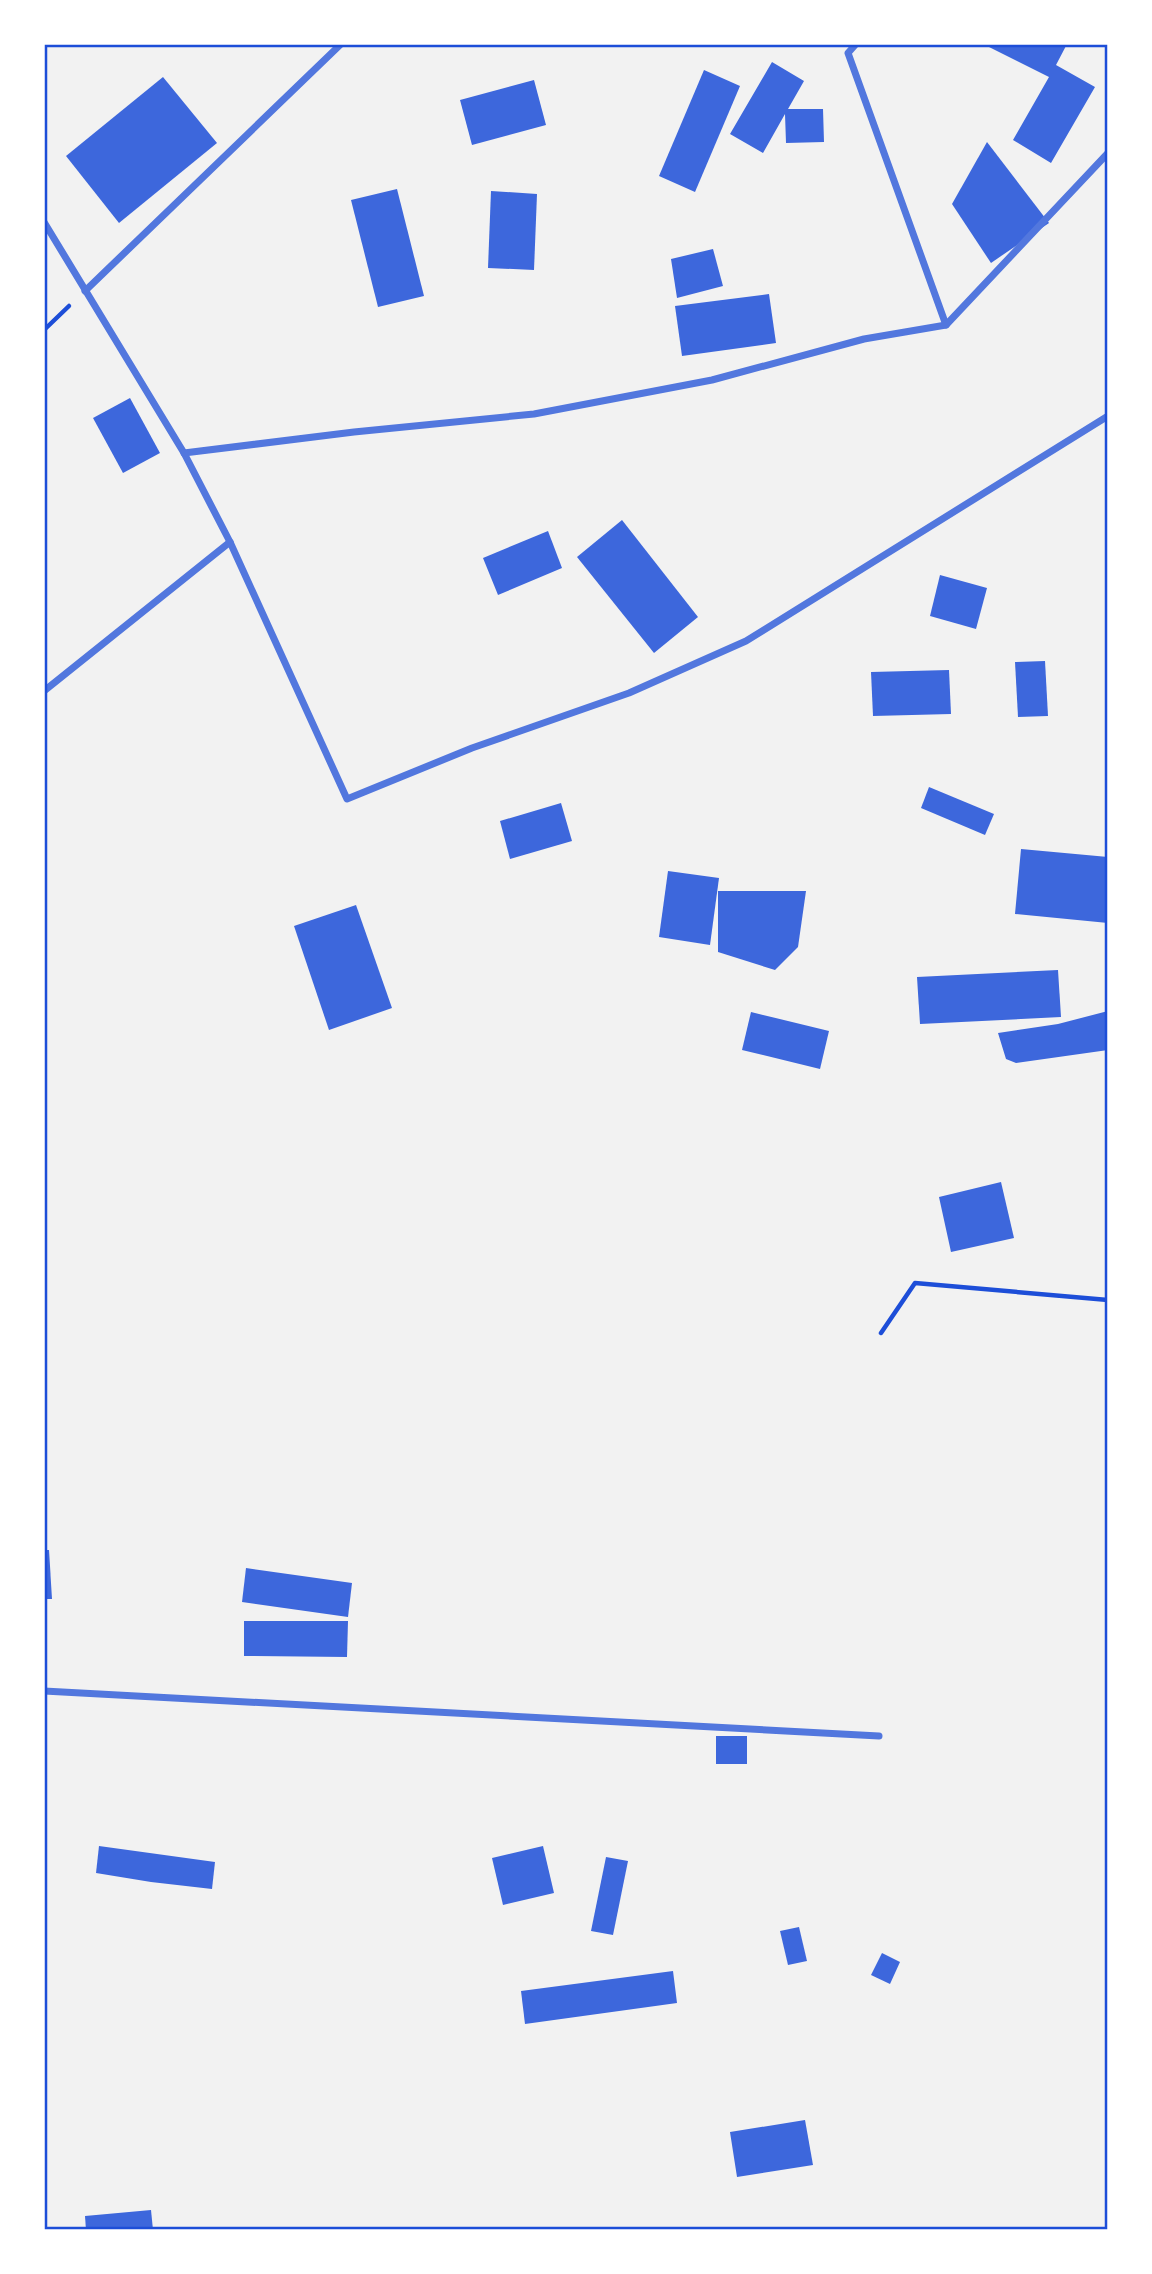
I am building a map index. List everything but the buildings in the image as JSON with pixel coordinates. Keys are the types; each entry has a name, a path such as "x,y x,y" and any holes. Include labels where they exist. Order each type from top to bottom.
{"street":[{"path":"85,291 341,44"},
{"path":"856,44 848,53 946,325"},
{"path":"184,453 534,414 712,380 864,339 946,325 1108,153"},
{"path":"44,222 184,453 230,542 346,799 472,748 629,693 746,641 1108,416"},
{"path":"44,691 230,542"},
{"path":"44,1691 879,1736"}],"path":[{"path":"44,330 85,291"},
{"path":"881,1333 915,1283 1108,1300"}]}
